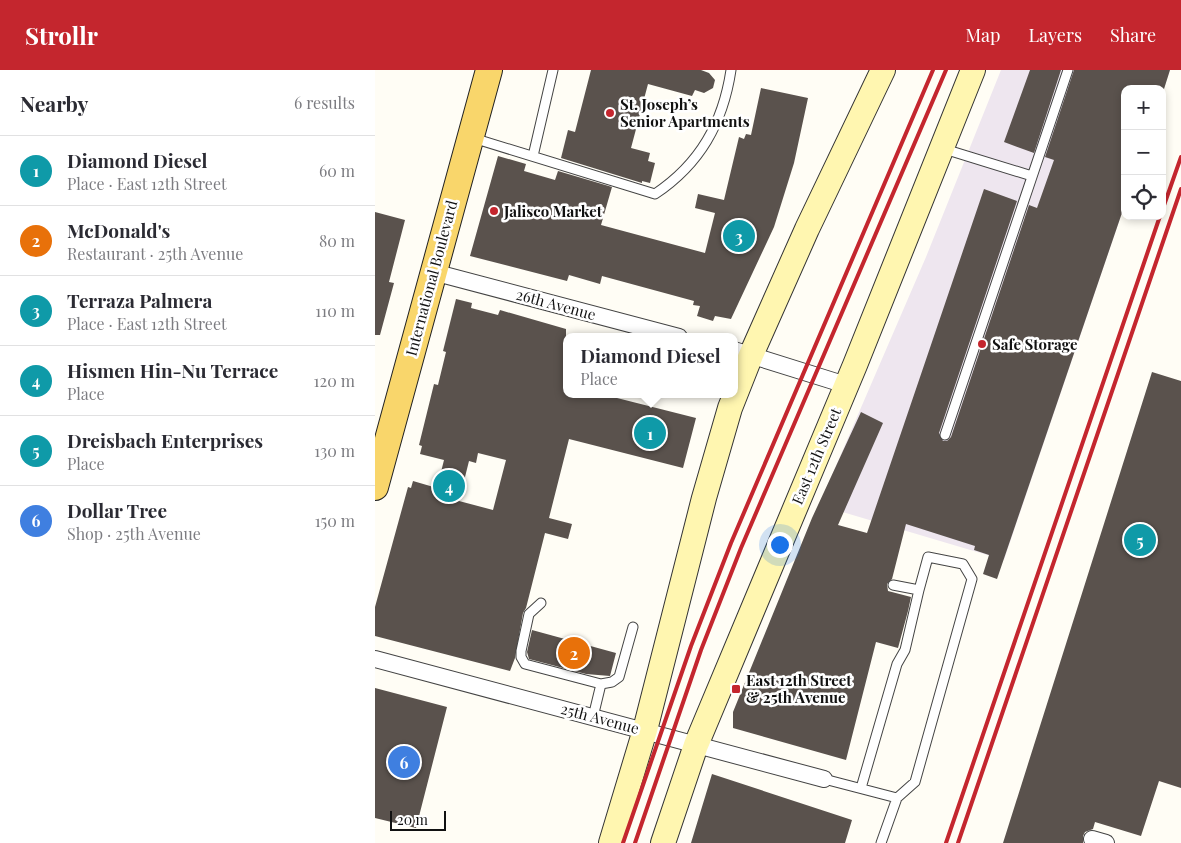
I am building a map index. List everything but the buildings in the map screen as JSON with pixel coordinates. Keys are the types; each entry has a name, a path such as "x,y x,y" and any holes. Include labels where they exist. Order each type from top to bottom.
{"main road":[{"name":"International Boulevard","path":"375,487 489,70"},
{"path":"738,374 743,353 807,229 883,70"},
{"name":"East 12th Street","path":"663,843 696,745 846,385 973,70"},
{"path":"611,843 645,730 704,498 732,398"}],"street":[{"name":"26th Avenue","path":"433,272 664,333"},
{"path":"743,353 846,385"},
{"name":"25th Avenue","path":"375,659 824,779"}],"lane":[{"path":"533,156 553,70"},
{"path":"470,137 655,194 673,182 691,165 708,141 717,124 728,92 731,70"},
{"path":"945,435 1068,70"},
{"path":"941,148 1032,176"},
{"path":"861,788 897,664 905,650 929,557 963,564 972,579 915,782 897,798 881,843"},
{"path":"893,585 919,590"},
{"path":"541,604 529,614 521,651 521,658 525,664 601,684 612,682 619,677 633,627"},
{"path":"593,716 601,684"},
{"path":"824,779 897,798"}],"shaded area":[{"name":"Safe Storage","path":"1001,70 1170,70 1165,85 1121,85 1121,216 1004,560 819,505 926,257"}],"railway":[{"path":"623,843 691,646 731,543 933,70"},
{"path":"635,843 701,650 741,548 946,70"},
{"path":"1166,200 1181,157"},
{"path":"958,843 1181,189"},
{"path":"946,843 1159,220"}],"place":[{"name":"St. Joseph’s Senior Apartments","path":"610,113"},
{"name":"Jalisco Market","path":"494,211"},
{"name":"Terraza Palmera","path":"739,236"},
{"name":"Safe Storage","path":"982,344"},
{"name":"Diamond Diesel","path":"650,433"},
{"name":"Hismen Hin-Nu Terrace","path":"449,486"},
{"name":"Dreisbach Enterprises","path":"1140,540"},
{"name":"McDonald's","path":"574,653"},
{"name":"East 12th Street & 25th Avenue","path":"736,689"},
{"name":"Dollar Tree","path":"404,762"}]}
